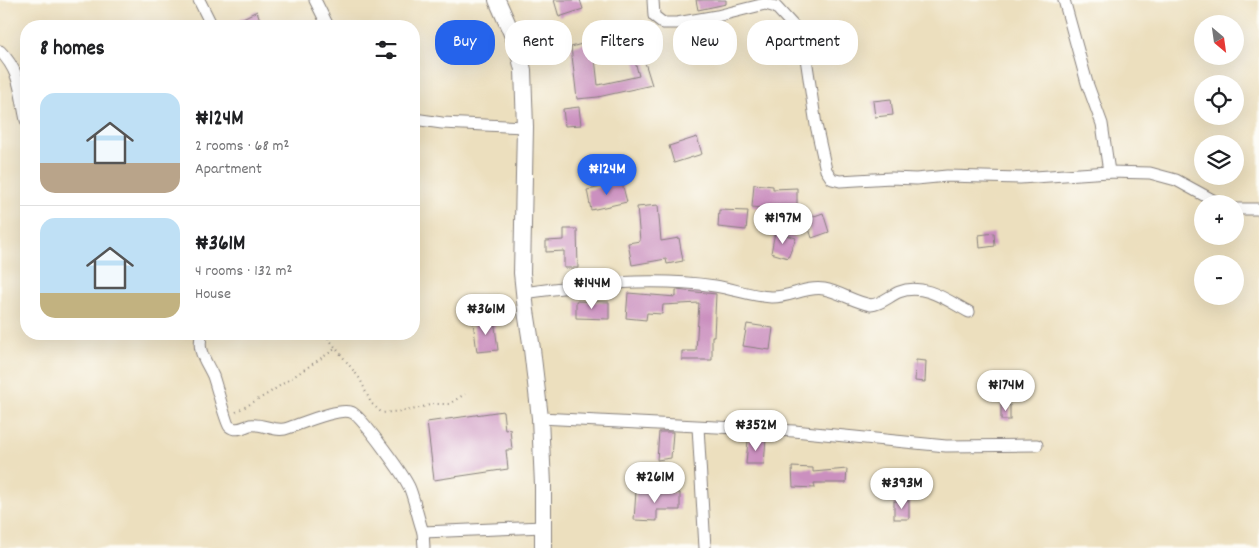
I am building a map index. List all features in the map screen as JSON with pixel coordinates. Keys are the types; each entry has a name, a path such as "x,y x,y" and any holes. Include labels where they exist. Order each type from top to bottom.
{"street":[{"path":"199,0 209,20"},
{"path":"315,0 325,20"},
{"path":"497,0 517,46 523,70 525,127 522,272 540,418 543,548"},
{"path":"653,0 654,16 663,23 685,22 771,4 776,7 793,24 804,44 816,124 826,170 832,179 840,181 891,178 916,179 947,176 1020,178 1109,172 1160,175 1176,180 1204,195"},
{"path":"1064,0 1087,83 1102,124 1109,172"},
{"path":"0,51 8,58 20,82"},
{"path":"420,120 442,123 525,127"},
{"path":"1244,209 1259,209"},
{"path":"524,293 642,281 714,286 772,297 806,290 824,289 871,305 878,304 899,292 917,289 931,292 969,312"},
{"path":"200,340 199,346 220,394 227,424 236,430 252,425 282,430 341,411 349,411 354,414 410,488 423,532 424,548"},
{"path":"540,418 794,431 946,446 1037,445"},
{"path":"698,427 705,548"},
{"path":"423,532 542,526"}],"path":[{"path":"329,340 360,379 371,404 382,413 412,410 432,404 449,404 465,394"},
{"path":"226,418 269,393 335,349"}],"building":[{"path":"554,0 580,0 583,9 559,17"},
{"path":"696,0 726,0 726,4 698,10"},
{"path":"257,11 260,20 239,20"},
{"path":"582,44 582,65 596,65 598,85 639,76 636,65 646,65 652,85 598,97 577,99 572,47"},
{"path":"891,99 893,115 875,117 873,101"},
{"path":"579,107 581,125 565,126 563,109"},
{"path":"697,137 702,154 674,163 669,146"},
{"path":"622,183 627,202 591,210 587,190"},
{"path":"754,184 773,186 773,189 797,188 797,209 779,210 752,207"},
{"path":"658,205 661,241 679,238 683,261 667,264 666,259 632,265 628,243 640,241 637,207"},
{"path":"719,210 748,211 746,230 718,227"},
{"path":"823,213 829,232 812,238 806,219"},
{"path":"564,229 577,229 578,268 564,268 564,251 546,252 546,241 564,240"},
{"path":"775,232 796,238 788,258 771,253"},
{"path":"994,233 995,246 980,248 979,235"},
{"path":"676,290 716,294 712,360 682,360 682,351 696,351 699,303 663,305 662,314 647,313 646,320 626,318 628,293 676,297"},
{"path":"576,301 609,302 609,319 576,318"},
{"path":"494,319 498,350 477,352 473,322"},
{"path":"747,324 773,328 770,350 743,346"},
{"path":"916,360 926,361 925,382 915,381"},
{"path":"1001,405 1010,405 1010,420 1001,420"},
{"path":"503,411 505,430 510,429 512,450 506,450 508,469 434,480 427,422"},
{"path":"659,432 673,432 671,458 657,460"},
{"path":"766,439 764,464 746,464 748,440"},
{"path":"792,467 813,468 813,472 847,469 846,483 814,483 815,488 793,487"},
{"path":"636,491 680,493 680,510 657,510 657,521 634,520"},
{"path":"894,501 909,501 909,519 894,519"}]}
